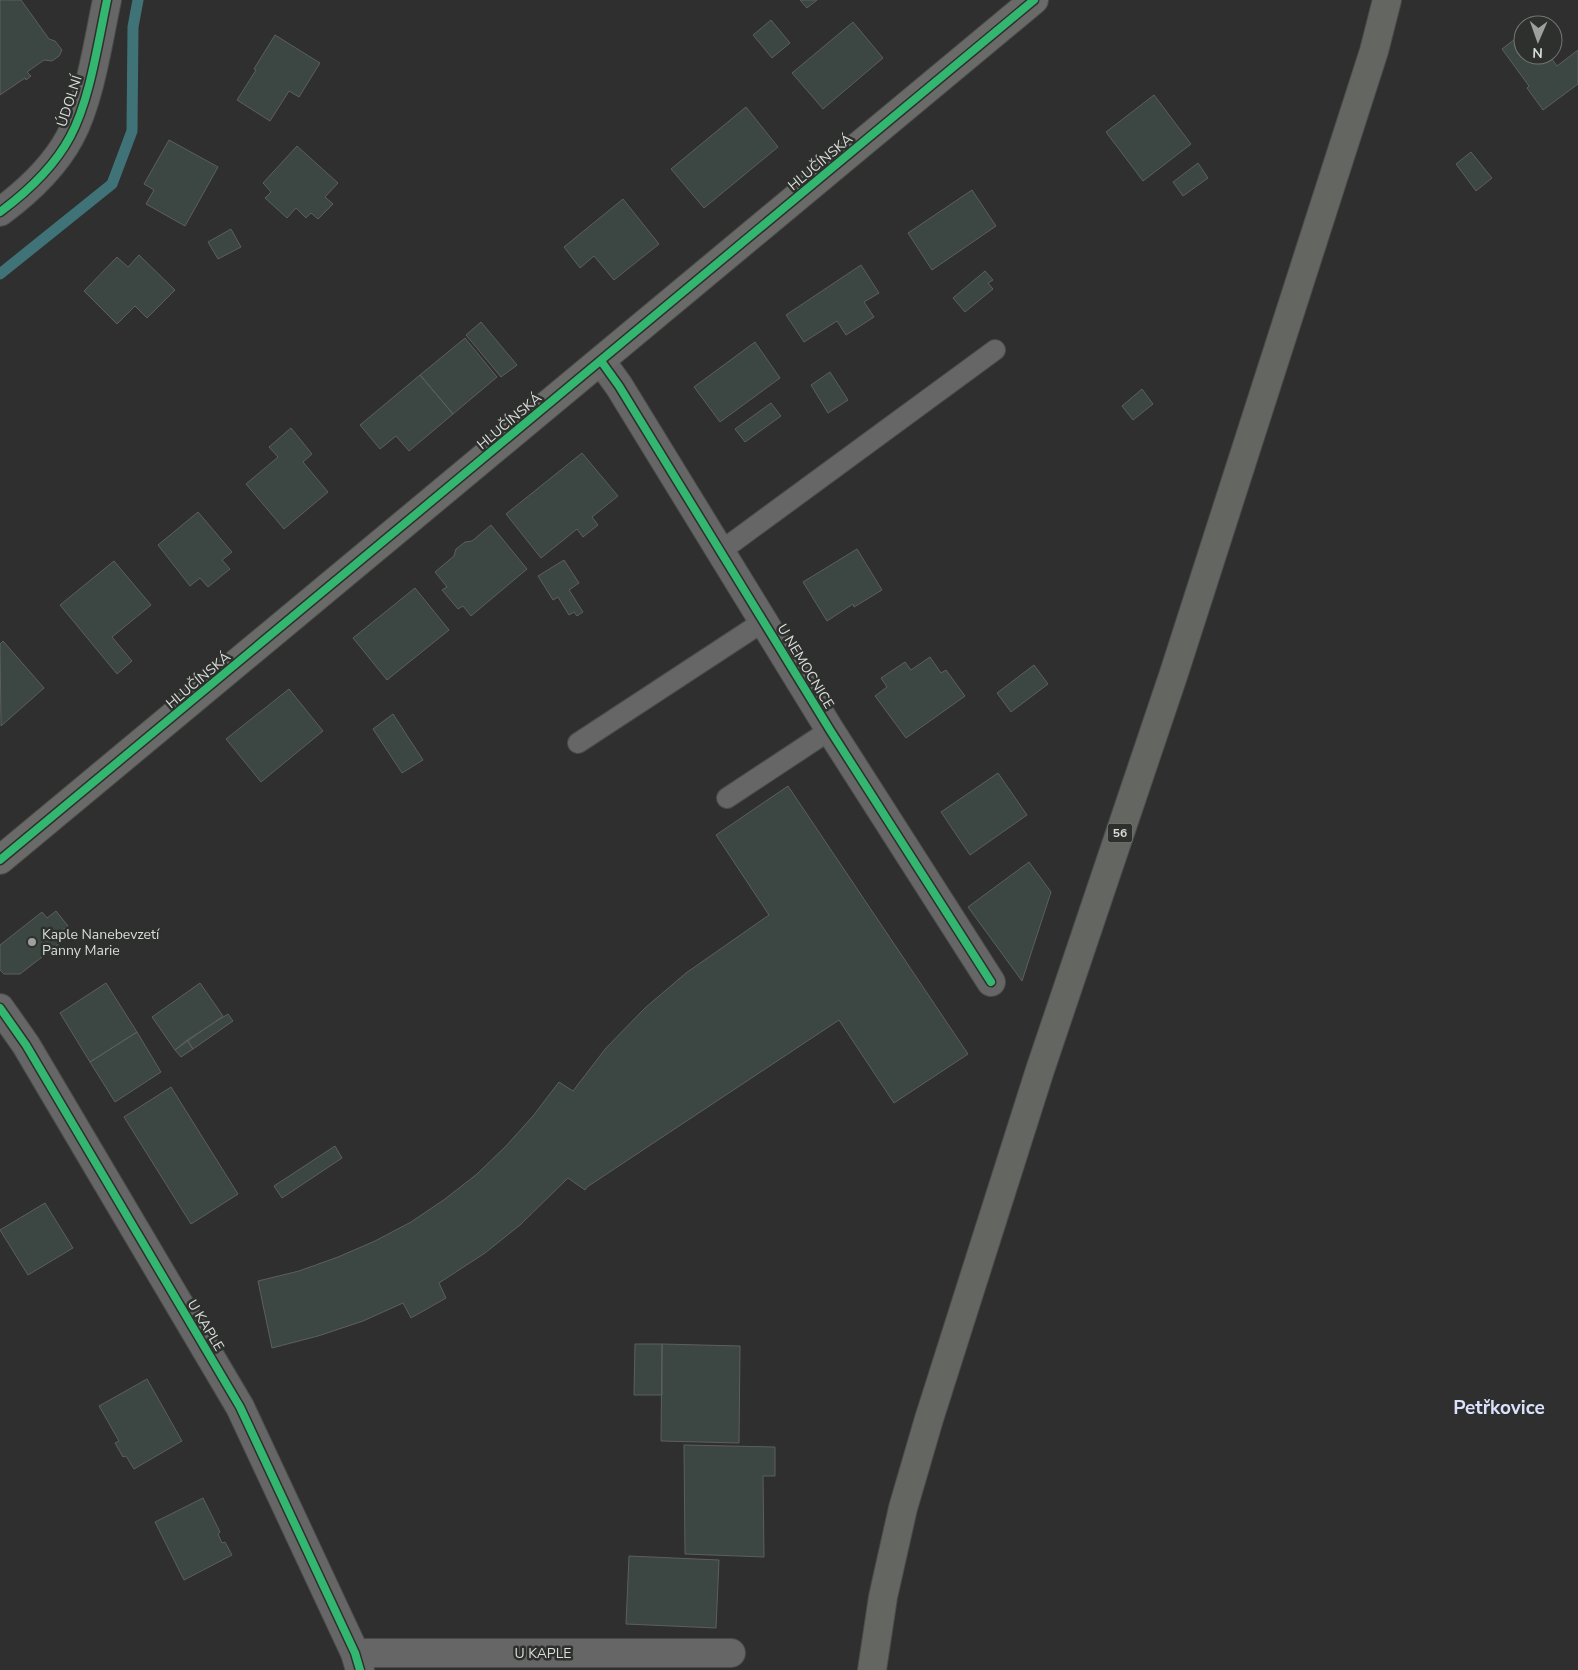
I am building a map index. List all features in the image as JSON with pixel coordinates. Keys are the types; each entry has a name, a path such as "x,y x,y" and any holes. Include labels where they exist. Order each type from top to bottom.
{"main road":[{"name":"56","path":"872,1670 883,1597 902,1508 929,1419 1040,1070 1177,664 1374,51 1386,0"}],"street":[{"name":"ÚDOLNÍ","path":"0,212 18,198 57,159 70,137 80,114 93,67 107,0"},
{"name":"HLUČÍNSKÁ","path":"0,860 1034,0"},
{"name":"U NEMOCNICE","path":"601,361 721,551 830,730 991,982"},
{"name":"U KAPLE","path":"0,1008 26,1044 240,1407 357,1661 731,1653"}],"lane":[{"path":"721,551 995,350"},
{"path":"578,743 764,621"},
{"path":"727,798 830,730"}],"building":[{"path":"0,0 21,0 49,39 55,41 62,50 59,56 52,61 44,60 27,72 31,76 26,80 25,78 0,95"},
{"path":"800,0 817,0 807,8"},
{"path":"771,20 790,43 772,58 753,35"},
{"path":"853,22 883,58 823,109 792,73"},
{"path":"275,35 320,63 299,97 289,91 270,121 237,100"},
{"path":"1513,41 1513,64 1502,49"},
{"path":"1578,50 1578,84 1543,110 1527,88 1529,86 1514,65 1563,65 1563,61"},
{"path":"1154,95 1191,144 1143,181 1106,132"},
{"path":"746,107 778,147 704,208 671,169"},
{"path":"169,140 218,167 185,226 146,204 154,190 144,184"},
{"path":"297,146 338,183 325,197 333,204 318,219 311,213 306,218 296,208 287,218 265,198 271,192 263,183"},
{"path":"1471,152 1492,178 1476,191 1456,164"},
{"path":"1198,163 1208,178 1183,196 1173,182"},
{"path":"972,190 996,226 932,270 908,233"},
{"path":"623,199 659,244 614,280 594,256 580,268 564,247"},
{"path":"231,229 241,247 218,259 208,242"},
{"path":"139,255 175,290 147,318 135,306 117,324 84,291 117,257 128,267"},
{"path":"861,265 879,293 864,302 874,317 846,335 837,321 804,342 786,315"},
{"path":"985,271 993,280 988,283 993,289 965,312 953,298"},
{"path":"481,322 517,365 501,377 466,335"},
{"path":"465,338 497,377 453,414 420,375"},
{"path":"755,342 780,378 720,422 694,387"},
{"path":"830,372 848,400 828,413 811,385"},
{"path":"420,375 453,414 409,451 396,436 380,449 360,425"},
{"path":"1142,389 1153,404 1133,420 1122,406"},
{"path":"771,403 781,416 745,442 735,429"},
{"path":"291,428 312,454 303,462 328,492 284,529 246,484 278,457 269,447"},
{"path":"582,453 618,496 592,517 598,525 583,537 577,529 541,558 506,514"},
{"path":"198,512 232,552 222,560 230,569 208,587 200,578 190,586 158,545"},
{"path":"491,525 527,569 471,616 463,606 458,609 442,590 447,587 435,572 454,556 456,549 465,542 472,541"},
{"path":"857,549 882,590 854,607 853,604 827,621 803,582"},
{"path":"564,560 579,583 569,590 583,612 577,616 574,612 569,615 558,597 553,600 538,576"},
{"path":"114,561 151,605 112,637 132,661 117,674 60,605"},
{"path":"415,588 449,630 387,680 353,638"},
{"path":"3,641 44,688 1,726 0,644"},
{"path":"930,657 941,673 946,670 965,696 906,738 875,696 887,687 881,678 905,662 911,670"},
{"path":"1034,665 1048,684 1011,712 997,693"},
{"path":"289,689 323,731 261,782 226,739"},
{"path":"393,714 423,760 402,773 373,729"},
{"path":"998,773 1027,815 970,855 941,812"},
{"path":"788,786 968,1054 894,1103 839,1020 585,1190 568,1178 520,1225 485,1253 439,1283 446,1298 411,1318 403,1303 363,1321 318,1336 272,1348 258,1281 299,1271 375,1241 411,1222 445,1199 477,1174 506,1146 533,1116 559,1082 573,1091 606,1048 645,1008 686,973 769,915 716,835"},
{"path":"1029,862 1051,892 1022,981 968,907"},
{"name":"Kaple Nanebevzetí Panny Marie","path":"56,911 68,926 58,933 64,940 20,974 4,974 0,970 0,945 42,912 47,918"},
{"path":"106,983 137,1032 90,1062 60,1013"},
{"path":"200,983 223,1016 175,1050 152,1017"},
{"path":"228,1014 233,1021 193,1049 187,1040"},
{"path":"137,1032 161,1072 115,1102 90,1062"},
{"path":"187,1040 193,1049 181,1057 175,1050"},
{"path":"171,1087 238,1194 191,1224 124,1117"},
{"path":"335,1146 342,1158 282,1198 274,1186"},
{"path":"45,1203 73,1248 28,1275 0,1230"},
{"path":"635,1344 662,1344 662,1395 634,1395"},
{"path":"662,1344 740,1346 739,1443 661,1441"},
{"path":"147,1379 182,1441 134,1469 126,1456 123,1457 115,1443 119,1441 99,1406"},
{"path":"684,1445 775,1447 775,1476 763,1476 764,1557 685,1554"},
{"path":"203,1498 220,1532 218,1534 222,1543 225,1542 232,1555 184,1580 155,1522"},
{"path":"629,1556 719,1560 716,1628 626,1624"}],"waterway":[{"path":"0,274 112,184 132,131 133,27 138,0"}],"cycle path":[{"path":"0,212 48,169 70,137 83,106 88,88 107,0"},
{"path":"0,860 1034,0"},
{"path":"601,361 619,386 830,730 991,982"},
{"path":"0,1008 26,1045 240,1407 355,1653 360,1670"}],"place":[{"name":"Kaple Nanebevzetí Panny Marie","path":"32,942"}],"district":[{"name":"Petřkovice","path":"1499,1407"}]}
